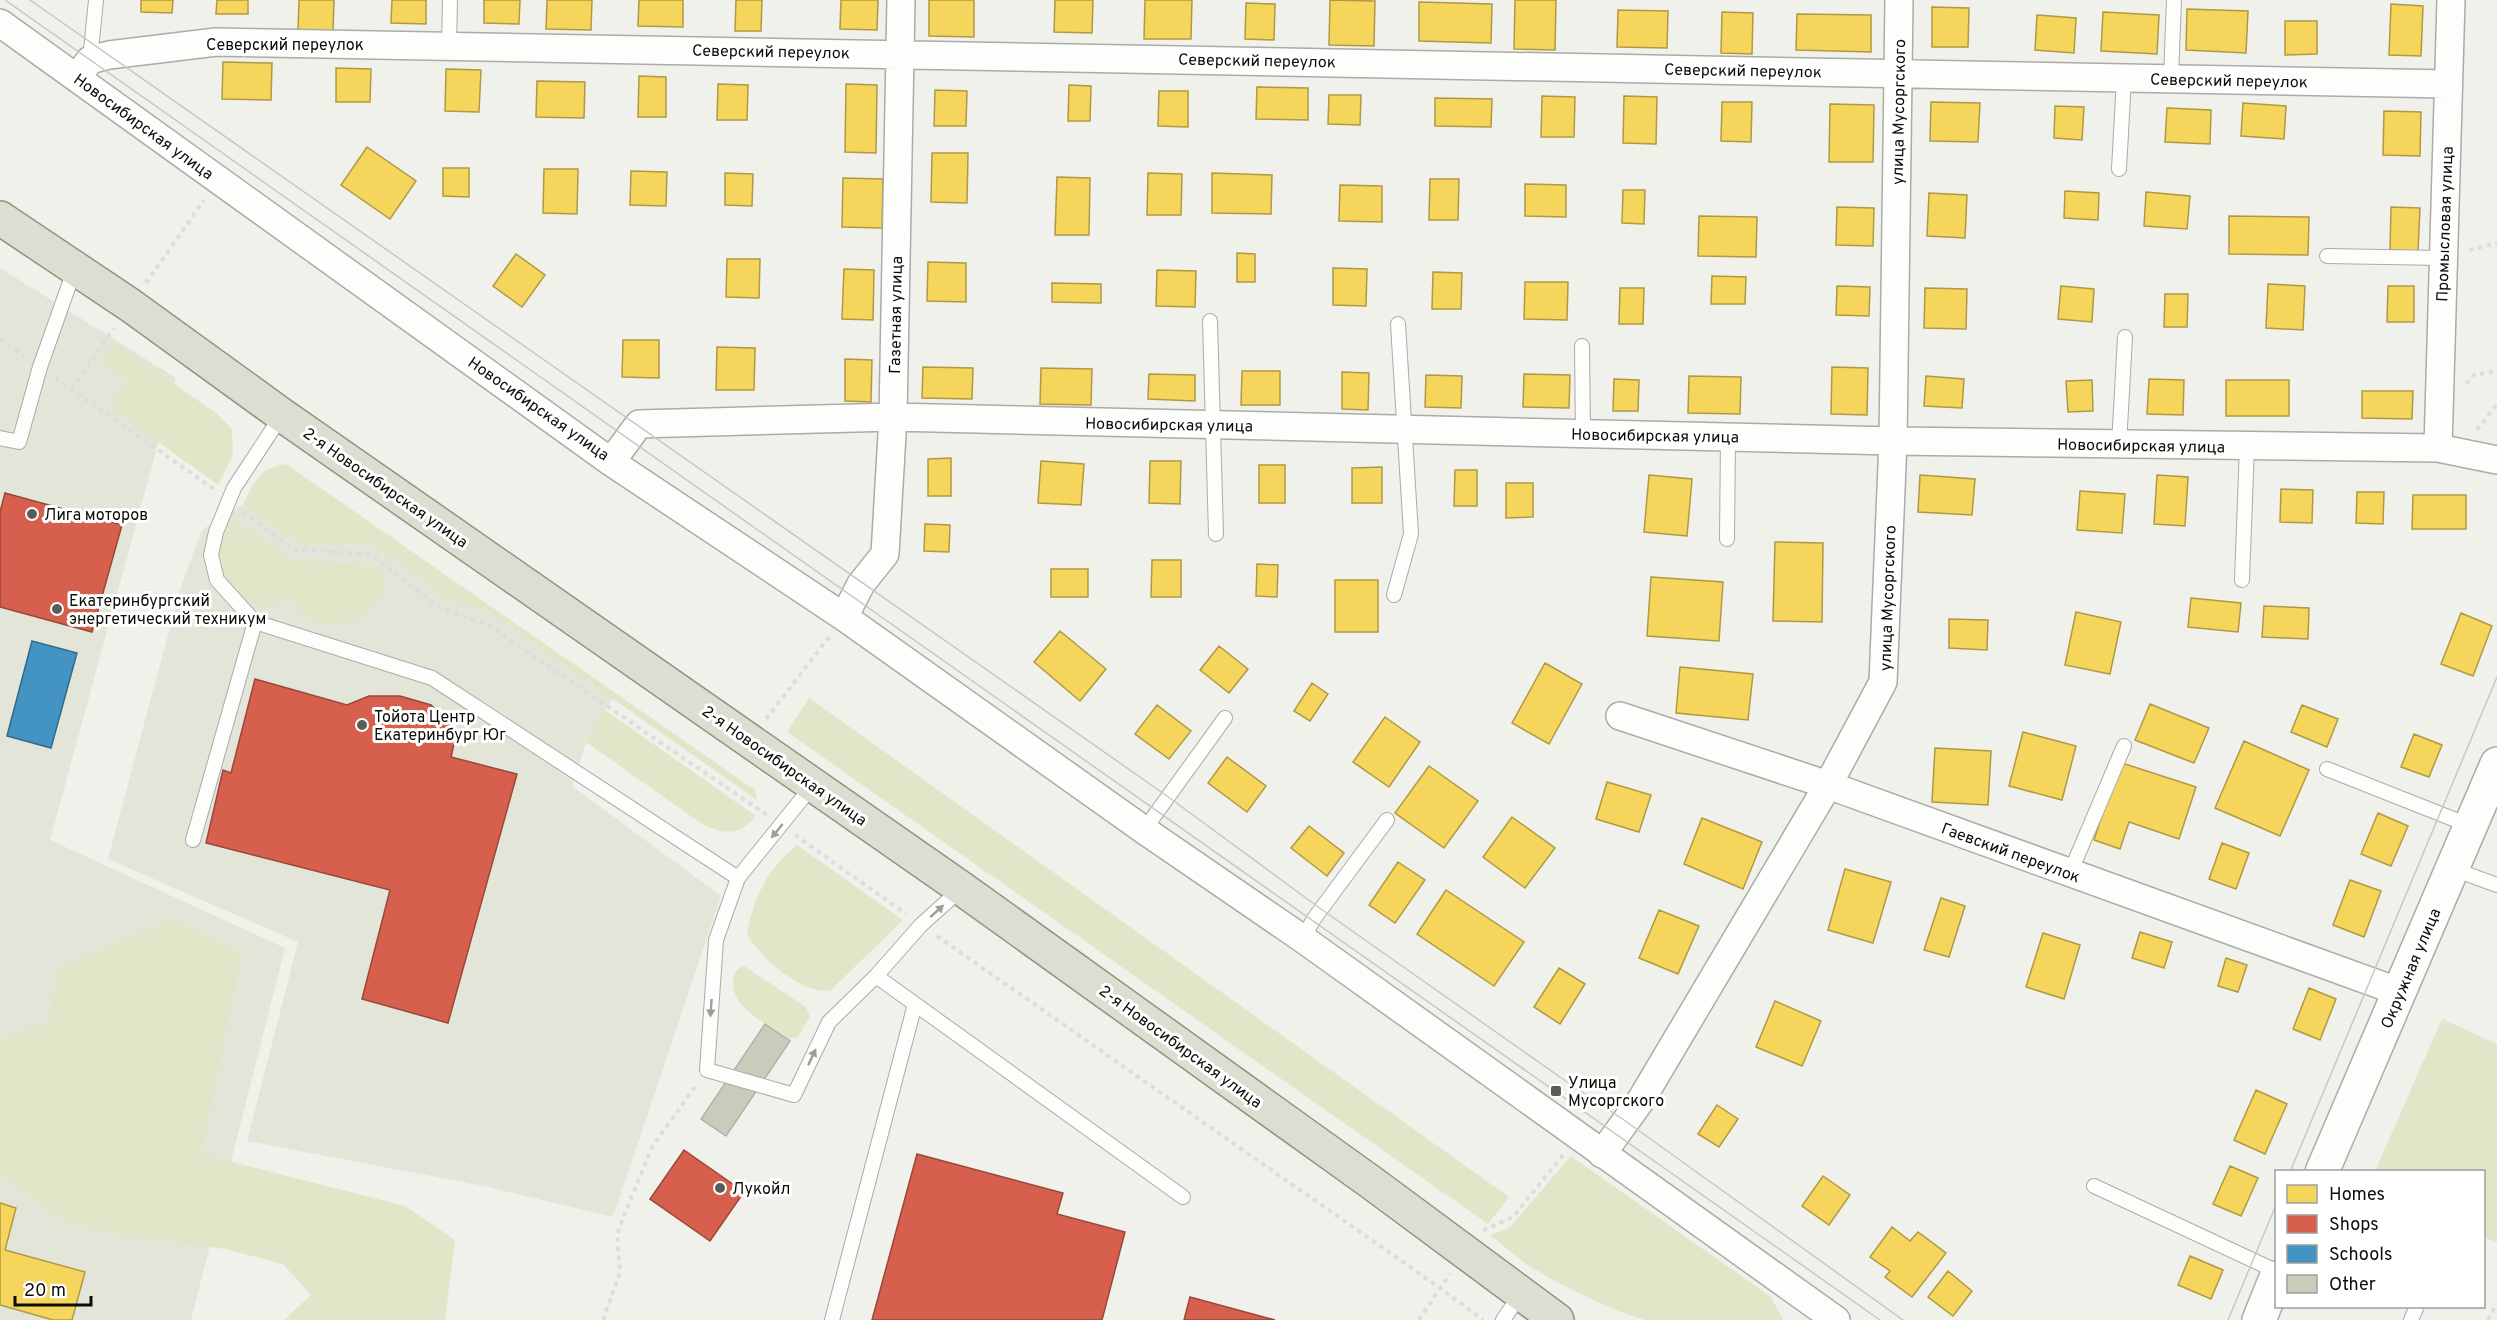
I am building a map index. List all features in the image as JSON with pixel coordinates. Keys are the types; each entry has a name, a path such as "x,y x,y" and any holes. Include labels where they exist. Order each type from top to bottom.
{"main road":[{"name":"2-я Новосибирская улица","path":"2,218 962,888 1551,1311"},
{"name":"Окружная улица","path":"2323,1170 2497,764"},
{"path":"2259,1320 2275,1283"}],"street":[{"name":"Газетная улица","path":"844,617 861,584 885,554 893,417 901,0"},
{"name":"улица Мусоргского","path":"1602,1154 1641,1100 1828,785 1883,682 1893,441 1899,0"},
{"name":"Промысловая улица","path":"2438,448 2451,0"},
{"name":"Новосибирская улица","path":"0,23 83,69 611,462 639,424 893,417 1893,441 2438,448 2497,460"},
{"name":"Северский переулок","path":"83,69 216,42 900,53 2448,84"},
{"path":"611,462 844,617 1144,830 1303,939 1836,1320"},
{"name":"Гаевский переулок","path":"1620,716 1828,785 2400,992"},
{"path":"1793,1291 1796,1320"}],"lane":[{"path":"83,69 96,0"},
{"path":"449,46 450,0"},
{"path":"2171,78 2174,0"},
{"path":"2120,169 2124,78"},
{"path":"2327,256 2442,258"},
{"path":"0,438 19,442 40,367 75,268"},
{"path":"1210,321 1216,534"},
{"path":"1394,595 1411,534 1398,324"},
{"path":"2119,445 2125,337"},
{"path":"1582,346 1583,434"},
{"path":"282,415 229,501 216,532 211,555 217,580 255,622 432,678 738,878"},
{"path":"1727,539 1728,437"},
{"path":"2242,580 2247,446"},
{"path":"193,840 255,622"},
{"path":"1144,830 1225,718"},
{"path":"2070,873 2124,746"},
{"path":"2327,769 2471,826"},
{"path":"813,785 738,878 716,940 707,1070 794,1095 828,1022 876,976 921,925 962,888"},
{"path":"1303,939 1313,920 1387,820"},
{"path":"2453,869 2497,885"},
{"path":"876,976 1183,1197"},
{"path":"832,1320 915,1004"},
{"path":"2094,1186 2275,1270"},
{"path":"1503,1320 1551,1311"}],"path":[{"path":"0,339 295,550 371,554 440,608 488,625 781,825 1483,1320"},
{"path":"2475,431 2497,404"},
{"path":"749,741 844,617"},
{"path":"603,1320 620,1272 617,1235 652,1148 707,1070"},
{"path":"1419,1320 1484,1228 1513,1217 1578,1137"},
{"path":"2488,1320 2497,1303"}],"shaded area":[{"name":"Екатеринбургский энергетический техникум","path":"0,268 176,378 50,840 285,948 191,1320 0,1320"},
{"path":"243,504 302,546 372,544 451,601 489,612 613,698 586,742 572,786 721,896 613,1217 484,1186 247,1141 298,942 108,859 181,586 202,530"}],"green space":[{"path":"114,342 216,413 232,429 233,455 218,485 110,407 128,380 102,360"},
{"path":"286,464 755,790 757,800 489,612 451,601 372,544 302,546 243,504 254,482 263,472"},
{"path":"234,519 292,560 380,567 384,577 382,593 365,614 338,623 324,624 311,620 299,610 291,595 262,610 230,589 219,568 220,542"},
{"path":"809,698 1509,1197 1488,1224 787,732"},
{"path":"605,710 756,816 743,827 731,832 724,832 702,824 586,742"},
{"path":"797,845 903,920 831,990 808,987 784,973 762,954 747,934 753,908 763,885 778,864"},
{"path":"174,919 242,953 201,1154 405,1206 455,1240 445,1320 284,1320 311,1295 283,1264 225,1249 128,1236 64,1221 13,1182 0,1176 0,1040 48,1022 59,968"},
{"path":"744,966 806,1007 810,1017 798,1037 789,1039 754,1016 739,1002 733,977 737,970"},
{"path":"2442,1019 2497,1044 2497,1243 2485,1237 2485,1170 2375,1170"},
{"path":"1571,1156 1771,1297 1783,1320 1645,1320 1615,1310 1562,1285 1526,1264 1490,1235 1509,1228"}],"building: Homes":[{"path":"141,0 173,0 172,13 141,12"},
{"path":"217,0 248,0 248,14 216,14"},
{"path":"299,0 334,0 333,31 298,31"},
{"path":"392,0 426,0 426,24 391,23"},
{"path":"484,0 520,0 519,24 484,23"},
{"path":"547,0 592,0 591,30 546,29"},
{"path":"639,0 683,0 683,27 638,26"},
{"path":"736,0 762,0 761,31 735,31"},
{"path":"841,0 878,0 877,30 840,29"},
{"path":"929,0 974,0 974,37 929,36"},
{"path":"1055,0 1093,0 1092,33 1054,32"},
{"path":"1145,0 1192,0 1191,39 1144,39"},
{"path":"1330,0 1375,1 1374,46 1329,45"},
{"path":"1515,0 1556,0 1555,50 1514,49"},
{"path":"1419,2 1492,4 1491,43 1419,41"},
{"path":"1246,3 1275,4 1274,40 1245,39"},
{"path":"2391,4 2423,6 2421,56 2389,55"},
{"path":"1932,7 1969,8 1968,47 1932,47"},
{"path":"2187,9 2248,11 2246,53 2186,50"},
{"path":"1618,10 1668,11 1667,48 1617,47"},
{"path":"1722,12 1753,13 1752,54 1721,53"},
{"path":"2103,12 2159,15 2157,54 2101,51"},
{"path":"1797,14 1871,15 1871,52 1796,50"},
{"path":"2037,15 2076,18 2074,53 2035,50"},
{"path":"2285,21 2317,21 2317,54 2285,55"},
{"path":"223,62 272,63 271,100 222,99"},
{"path":"336,68 371,69 370,102 336,102"},
{"path":"446,69 481,70 479,112 445,111"},
{"path":"639,76 666,77 666,117 638,117"},
{"path":"537,81 585,82 584,118 536,117"},
{"path":"718,84 748,85 747,120 717,120"},
{"path":"846,84 877,85 876,153 845,152"},
{"path":"1069,85 1091,86 1090,121 1068,121"},
{"path":"1257,87 1308,88 1308,120 1256,119"},
{"path":"935,90 967,91 966,126 934,126"},
{"path":"1159,91 1188,91 1188,127 1158,126"},
{"path":"1329,95 1361,95 1360,125 1328,124"},
{"path":"1542,96 1575,97 1574,137 1541,137"},
{"path":"1624,96 1657,97 1656,144 1623,143"},
{"path":"1435,98 1492,99 1491,127 1435,126"},
{"path":"1722,102 1752,102 1751,142 1721,141"},
{"path":"1931,102 1980,103 1978,142 1930,141"},
{"path":"2243,103 2286,106 2284,139 2241,136"},
{"path":"1830,104 1874,105 1873,162 1829,162"},
{"path":"2055,106 2084,107 2082,140 2054,138"},
{"path":"2167,108 2211,110 2210,144 2165,142"},
{"path":"2384,111 2421,112 2420,156 2383,155"},
{"path":"367,147 416,181 390,219 341,185"},
{"path":"932,153 968,153 967,203 931,202"},
{"path":"443,168 469,168 469,197 443,196"},
{"path":"544,169 578,169 577,214 543,213"},
{"path":"631,171 667,172 666,206 630,205"},
{"path":"725,173 753,174 752,206 725,205"},
{"path":"1148,173 1182,174 1181,215 1147,215"},
{"path":"1212,173 1272,175 1271,214 1212,213"},
{"path":"1057,177 1090,178 1089,235 1055,235"},
{"path":"843,178 883,179 882,228 842,227"},
{"path":"1430,179 1459,179 1458,220 1429,220"},
{"path":"1525,184 1566,185 1566,217 1525,216"},
{"path":"1340,185 1382,186 1382,222 1339,221"},
{"path":"1623,190 1645,190 1644,224 1622,223"},
{"path":"2065,191 2099,193 2098,220 2064,218"},
{"path":"2146,192 2190,196 2187,229 2144,226"},
{"path":"1929,193 1967,195 1965,238 1927,236"},
{"path":"1837,207 1874,208 1873,246 1836,245"},
{"path":"2391,207 2420,208 2418,251 2390,250"},
{"path":"1699,216 1757,217 1756,257 1698,256"},
{"path":"2229,216 2309,217 2308,255 2229,254"},
{"path":"1237,253 1255,254 1255,282 1237,282"},
{"path":"516,254 545,275 522,307 493,286"},
{"path":"727,259 760,259 759,298 726,297"},
{"path":"928,262 966,263 966,302 927,301"},
{"path":"1333,268 1367,269 1366,306 1333,305"},
{"path":"844,269 874,270 873,320 842,319"},
{"path":"1157,270 1196,271 1195,307 1156,306"},
{"path":"1433,272 1462,273 1461,309 1432,309"},
{"path":"1712,276 1746,277 1745,304 1711,304"},
{"path":"1525,282 1568,282 1567,320 1524,319"},
{"path":"1052,283 1101,284 1101,303 1052,302"},
{"path":"2268,284 2305,286 2303,330 2266,328"},
{"path":"1837,286 1870,287 1869,316 1836,315"},
{"path":"2061,286 2094,289 2092,322 2058,319"},
{"path":"2388,286 2414,286 2414,322 2387,322"},
{"path":"1620,288 1644,288 1643,324 1619,324"},
{"path":"1925,288 1967,289 1966,329 1924,328"},
{"path":"2165,294 2188,294 2187,327 2164,327"},
{"path":"623,340 659,340 659,378 622,377"},
{"path":"717,347 755,348 754,390 716,390"},
{"path":"845,359 872,360 871,402 845,401"},
{"path":"923,367 973,368 972,399 922,398"},
{"path":"1832,367 1868,368 1867,415 1831,414"},
{"path":"1041,368 1092,369 1091,405 1040,404"},
{"path":"1242,371 1280,371 1280,405 1241,405"},
{"path":"1342,372 1369,373 1368,410 1342,409"},
{"path":"1149,374 1195,375 1195,401 1148,399"},
{"path":"1524,374 1570,375 1569,408 1523,407"},
{"path":"1426,375 1462,376 1461,408 1425,407"},
{"path":"1689,376 1741,377 1740,414 1688,413"},
{"path":"1926,376 1964,379 1962,408 1924,406"},
{"path":"1614,379 1639,380 1638,411 1613,411"},
{"path":"2149,379 2184,380 2183,415 2147,414"},
{"path":"2092,380 2093,411 2068,412 2066,381"},
{"path":"2226,380 2289,380 2289,416 2226,416"},
{"path":"2362,391 2413,391 2412,419 2362,418"},
{"path":"951,458 951,496 928,496 928,459"},
{"path":"1041,461 1084,464 1081,505 1038,503"},
{"path":"1150,461 1181,461 1180,504 1149,503"},
{"path":"1259,465 1285,465 1285,503 1259,503"},
{"path":"1382,467 1382,503 1352,503 1352,468"},
{"path":"1455,470 1477,470 1477,506 1454,506"},
{"path":"1649,475 1692,479 1687,536 1644,532"},
{"path":"1920,475 1975,479 1972,515 1918,512"},
{"path":"2157,475 2188,477 2185,526 2154,524"},
{"path":"1506,483 1533,483 1533,517 1506,518"},
{"path":"2281,489 2313,490 2312,523 2280,522"},
{"path":"2080,491 2125,494 2122,533 2077,530"},
{"path":"2357,492 2384,492 2383,524 2356,523"},
{"path":"2413,495 2466,495 2466,529 2412,529"},
{"path":"925,524 950,525 949,552 924,551"},
{"path":"1775,542 1823,543 1822,622 1773,621"},
{"path":"1152,560 1181,560 1181,597 1151,597"},
{"path":"1257,564 1278,565 1277,597 1256,596"},
{"path":"1051,569 1088,569 1088,597 1051,597"},
{"path":"1651,577 1723,582 1719,641 1647,636"},
{"path":"1335,580 1378,580 1378,632 1335,632"},
{"path":"2191,598 2241,603 2238,632 2188,627"},
{"path":"2264,606 2309,608 2308,639 2262,637"},
{"path":"2076,612 2121,622 2110,674 2065,665"},
{"path":"2461,613 2492,626 2473,676 2441,664"},
{"path":"1949,619 1988,620 1987,650 1949,648"},
{"path":"1060,631 1106,669 1080,701 1034,662"},
{"path":"1219,646 1248,669 1229,693 1200,670"},
{"path":"1545,663 1582,684 1549,744 1512,723"},
{"path":"1680,667 1753,674 1748,720 1676,713"},
{"path":"1312,683 1328,694 1310,721 1294,711"},
{"path":"2150,704 2209,728 2194,763 2135,740"},
{"path":"1157,705 1191,731 1169,759 1135,734"},
{"path":"2302,705 2338,719 2327,747 2291,732"},
{"path":"1385,717 1420,742 1389,787 1353,762"},
{"path":"2023,732 2076,746 2062,800 2009,786"},
{"path":"2414,734 2442,745 2429,777 2401,767"},
{"path":"2244,741 2309,770 2280,836 2215,808"},
{"path":"1935,748 1991,751 1988,805 1932,802"},
{"path":"1227,757 1266,786 1247,812 1208,783"},
{"path":"2119,762 2196,787 2179,839 2129,822 2120,849 2094,840"},
{"path":"1429,766 1478,801 1444,848 1395,813"},
{"path":"1607,782 1651,795 1639,832 1596,819"},
{"path":"2378,813 2408,826 2391,866 2361,854"},
{"path":"1512,817 1555,848 1525,888 1483,857"},
{"path":"1702,818 1762,842 1743,889 1684,864"},
{"path":"1309,826 1344,853 1327,876 1291,848"},
{"path":"2222,843 2249,853 2236,889 2209,879"},
{"path":"1398,862 1425,880 1395,923 1369,905"},
{"path":"1845,869 1891,882 1873,943 1828,930"},
{"path":"2350,880 2381,891 2364,937 2333,925"},
{"path":"1446,890 1524,942 1494,986 1417,934"},
{"path":"1941,898 1965,906 1949,957 1924,950"},
{"path":"1659,910 1699,926 1678,974 1639,958"},
{"path":"2140,932 2172,942 2164,968 2132,958"},
{"path":"2043,933 2080,945 2064,999 2026,987"},
{"path":"2226,958 2247,965 2238,992 2218,986"},
{"path":"1559,968 1585,984 1560,1024 1534,1007"},
{"path":"2309,988 2336,999 2320,1040 2293,1029"},
{"path":"1775,1001 1821,1021 1802,1066 1756,1047"},
{"path":"2256,1090 2287,1104 2265,1154 2234,1140"},
{"path":"1717,1105 1738,1119 1719,1147 1698,1134"},
{"path":"2230,1166 2258,1178 2241,1216 2213,1204"},
{"path":"1823,1176 1850,1195 1829,1225 1802,1206"},
{"path":"0,1203 16,1208 5,1250 85,1272 72,1320 53,1320 0,1305"},
{"path":"1892,1227 1910,1241 1918,1232 1946,1253 1912,1297 1885,1277 1890,1271 1870,1257"},
{"path":"2190,1256 2223,1270 2211,1299 2178,1285"},
{"path":"1948,1271 1972,1291 1953,1316 1928,1297"}],"building: Shops":[{"path":"5,493 122,525 92,632 0,607 0,512"},
{"path":"255,679 347,705 369,696 400,696 431,705 457,731 451,757 517,774 448,1023 362,999 390,890 206,843 223,770 231,773"},
{"path":"684,1150 744,1192 710,1241 650,1199"},
{"path":"917,1154 1063,1193 1057,1214 1125,1232 1102,1320 872,1320"},
{"path":"1190,1297 1275,1320 1184,1320"}],"building: Schools":[{"path":"32,641 77,653 51,748 7,736"}],"building: Other":[{"path":"765,1024 790,1041 726,1136 701,1119"}],"tram line":[{"path":"5,0 1880,1320"},
{"path":"30,0 1167,796 1321,909 1624,1120 1903,1320"},
{"path":"2291,1170 2497,677"},
{"path":"2228,1320 2275,1207"}],"place":[{"name":"Лига моторов","path":"32,514"},
{"name":"Екатеринбургский энергетический техникум","path":"57,609"},
{"name":"Тойота Центр Екатеринбург Юг","path":"362,725"},
{"name":"Улица Мусоргского","path":"1556,1091"},
{"name":"Лукойл","path":"720,1188"}]}
